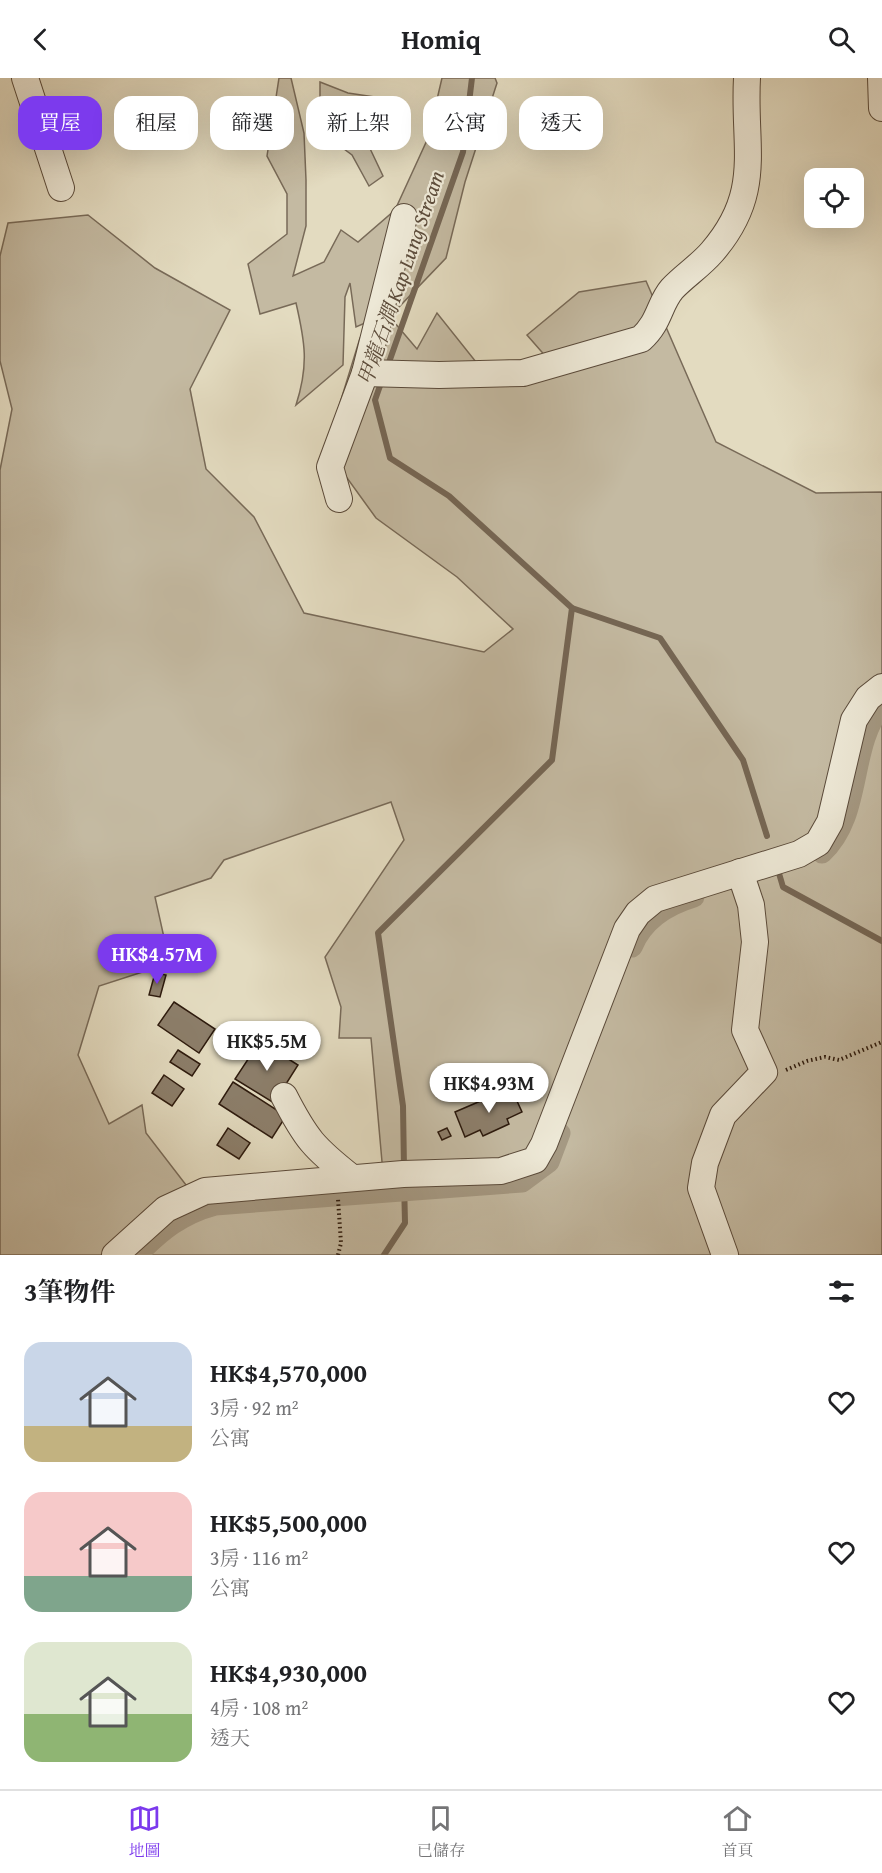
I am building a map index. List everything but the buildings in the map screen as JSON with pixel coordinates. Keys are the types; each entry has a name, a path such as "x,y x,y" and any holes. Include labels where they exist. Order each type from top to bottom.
{"street":[{"path":"25,78 61,188"},
{"path":"378,373 439,375 524,373 641,339 654,327 671,290 713,251 737,219 749,167 747,78"},
{"path":"881,78 882,108"},
{"path":"339,499 330,467 378,373 404,217"},
{"path":"116,1255 166,1209 205,1191 410,1174 501,1171 535,1160 544,1144 627,929 638,913 654,899 744,883 818,843 830,822 854,720 868,698 882,687"},
{"path":"725,1255 701,1188 705,1163 723,1115 764,1072 745,1030 755,942 744,883"},
{"path":"284,1096 304,1135 319,1152 352,1178"}],"path":[{"path":"764,1072 788,1070 807,1061 825,1057 839,1060 882,1042"},
{"path":"338,1200 341,1243 338,1255"}],"shaded area":[{"path":"279,78 291,78 304,133 306,226 293,276 324,262 341,230 358,242 395,210 423,149 475,150 446,258 397,309 356,327 350,283 345,297 343,365 296,405 303,378 304,354 296,303 260,314 248,264 287,234 287,194 267,156 268,150 294,150 294,96 276,96"},
{"path":"442,78 495,78 497,83 493,96 438,96"},
{"path":"320,82 348,93 368,96 320,96"},
{"path":"345,150 371,150 383,176 369,186 352,155"},
{"path":"88,215 155,268 230,310 190,389 206,469 254,517 304,613 484,652 513,629 457,577 376,518 342,471 336,416 360,338 394,322 417,349 437,313 476,362 548,359 527,335 579,292 646,281 716,442 816,493 882,492 882,1255 0,1255 0,470 12,409 0,361 0,256 8,223","holes":["391,802 404,840 325,957 341,1007 339,1038 371,1038 383,1173 196,1198 146,1133 142,1105 109,1124 78,1055 99,986 164,965 169,960 155,897 211,878 224,860"]}],"waterway":[{"name":"甲龍石澗 Kap Lung Stream","path":"387,368 463,152 472,78"},
{"name":"甲龍石澗 Kap Lung Stream","path":"382,380 375,400 390,458 449,496 572,608 552,760 378,933 403,1106 404,1168"},
{"path":"572,608 660,638 743,760 767,836"},
{"path":"822,853 835,837 844,820 864,741 871,722 882,705"},
{"path":"778,870 783,887 882,941"},
{"path":"632,947 649,921 674,904 694,897"},
{"path":"137,1255 172,1224 192,1213 215,1205 522,1182 549,1162 560,1133"},
{"name":"甲龍石澗 Kap Lung Stream","path":"384,1255 405,1223 404,1181"}]}
